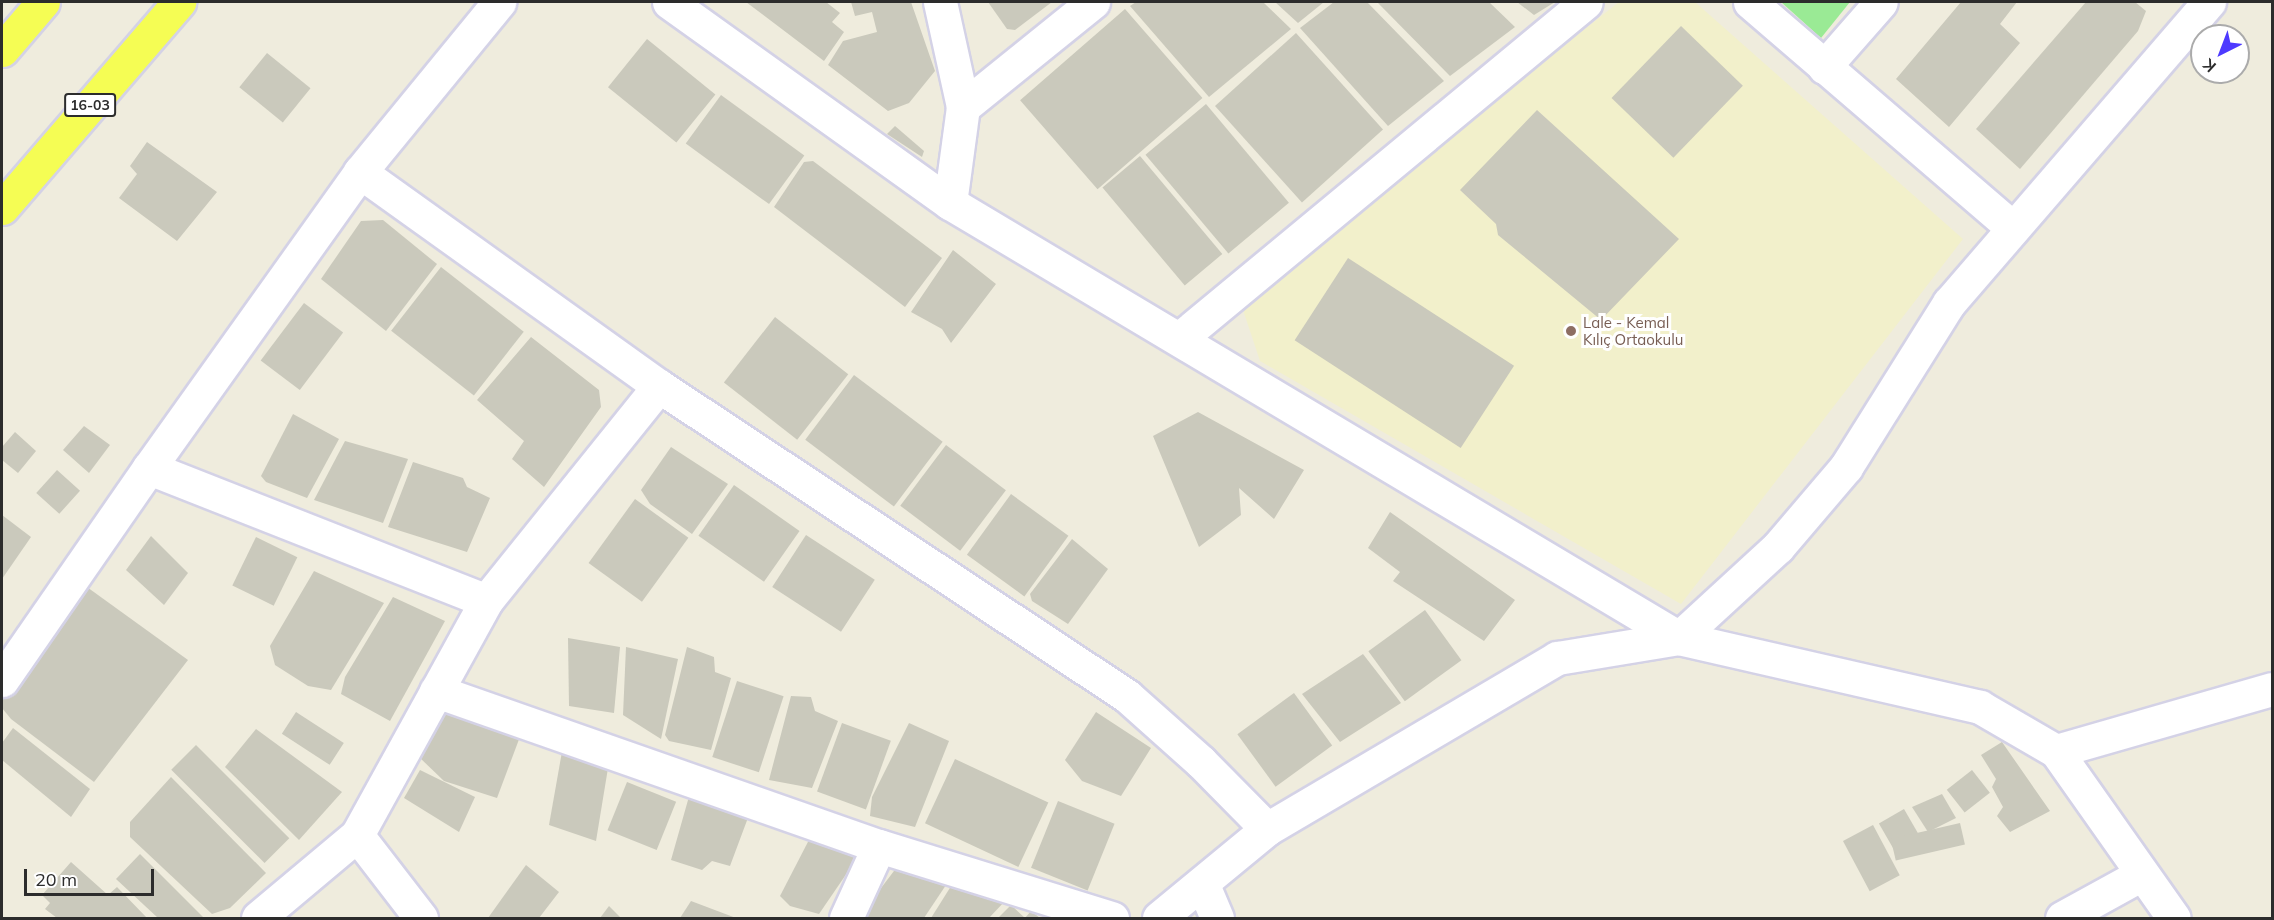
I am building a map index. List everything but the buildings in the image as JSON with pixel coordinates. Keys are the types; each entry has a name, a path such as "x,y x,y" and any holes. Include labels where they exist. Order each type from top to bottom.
{"main road":[{"path":"2,50 43,2"},
{"name":"16-03","path":"2,208 179,2"}],"street":[{"path":"2,680 149,468 360,172 499,2"},
{"path":"669,2 950,203 1679,638 1980,707 2056,751 2174,918"},
{"path":"940,2 963,107 950,203"},
{"path":"963,107 1092,2"},
{"path":"1179,339 1586,2"},
{"path":"1750,2 2013,228"},
{"path":"1824,67 1881,2"},
{"path":"1159,918 1203,885 1267,829 1557,658 1679,638 1778,547 1846,467 1949,303 2209,2"},
{"path":"360,172 659,386 1127,696 1202,762 1267,829"},
{"path":"258,918 357,835 486,601 659,386"},
{"path":"149,468 486,601"},
{"path":"2056,751 2272,689"},
{"path":"436,691 879,846 1112,918"},
{"path":"357,835 421,918"},
{"path":"846,918 879,846"},
{"path":"2062,918 2142,874"},
{"path":"1203,885 1218,918"}],"shaded area":[{"name":"Lale - Kemal Kılıç Ortaokulu","path":"1619,2 1695,2 1963,239 1681,604 1260,361 1240,301"}],"green space":[{"path":"1781,2 1850,2 1821,38"}],"place":[{"name":"Lale - Kemal Kılıç Ortaokulu","path":"1571,331"}]}
